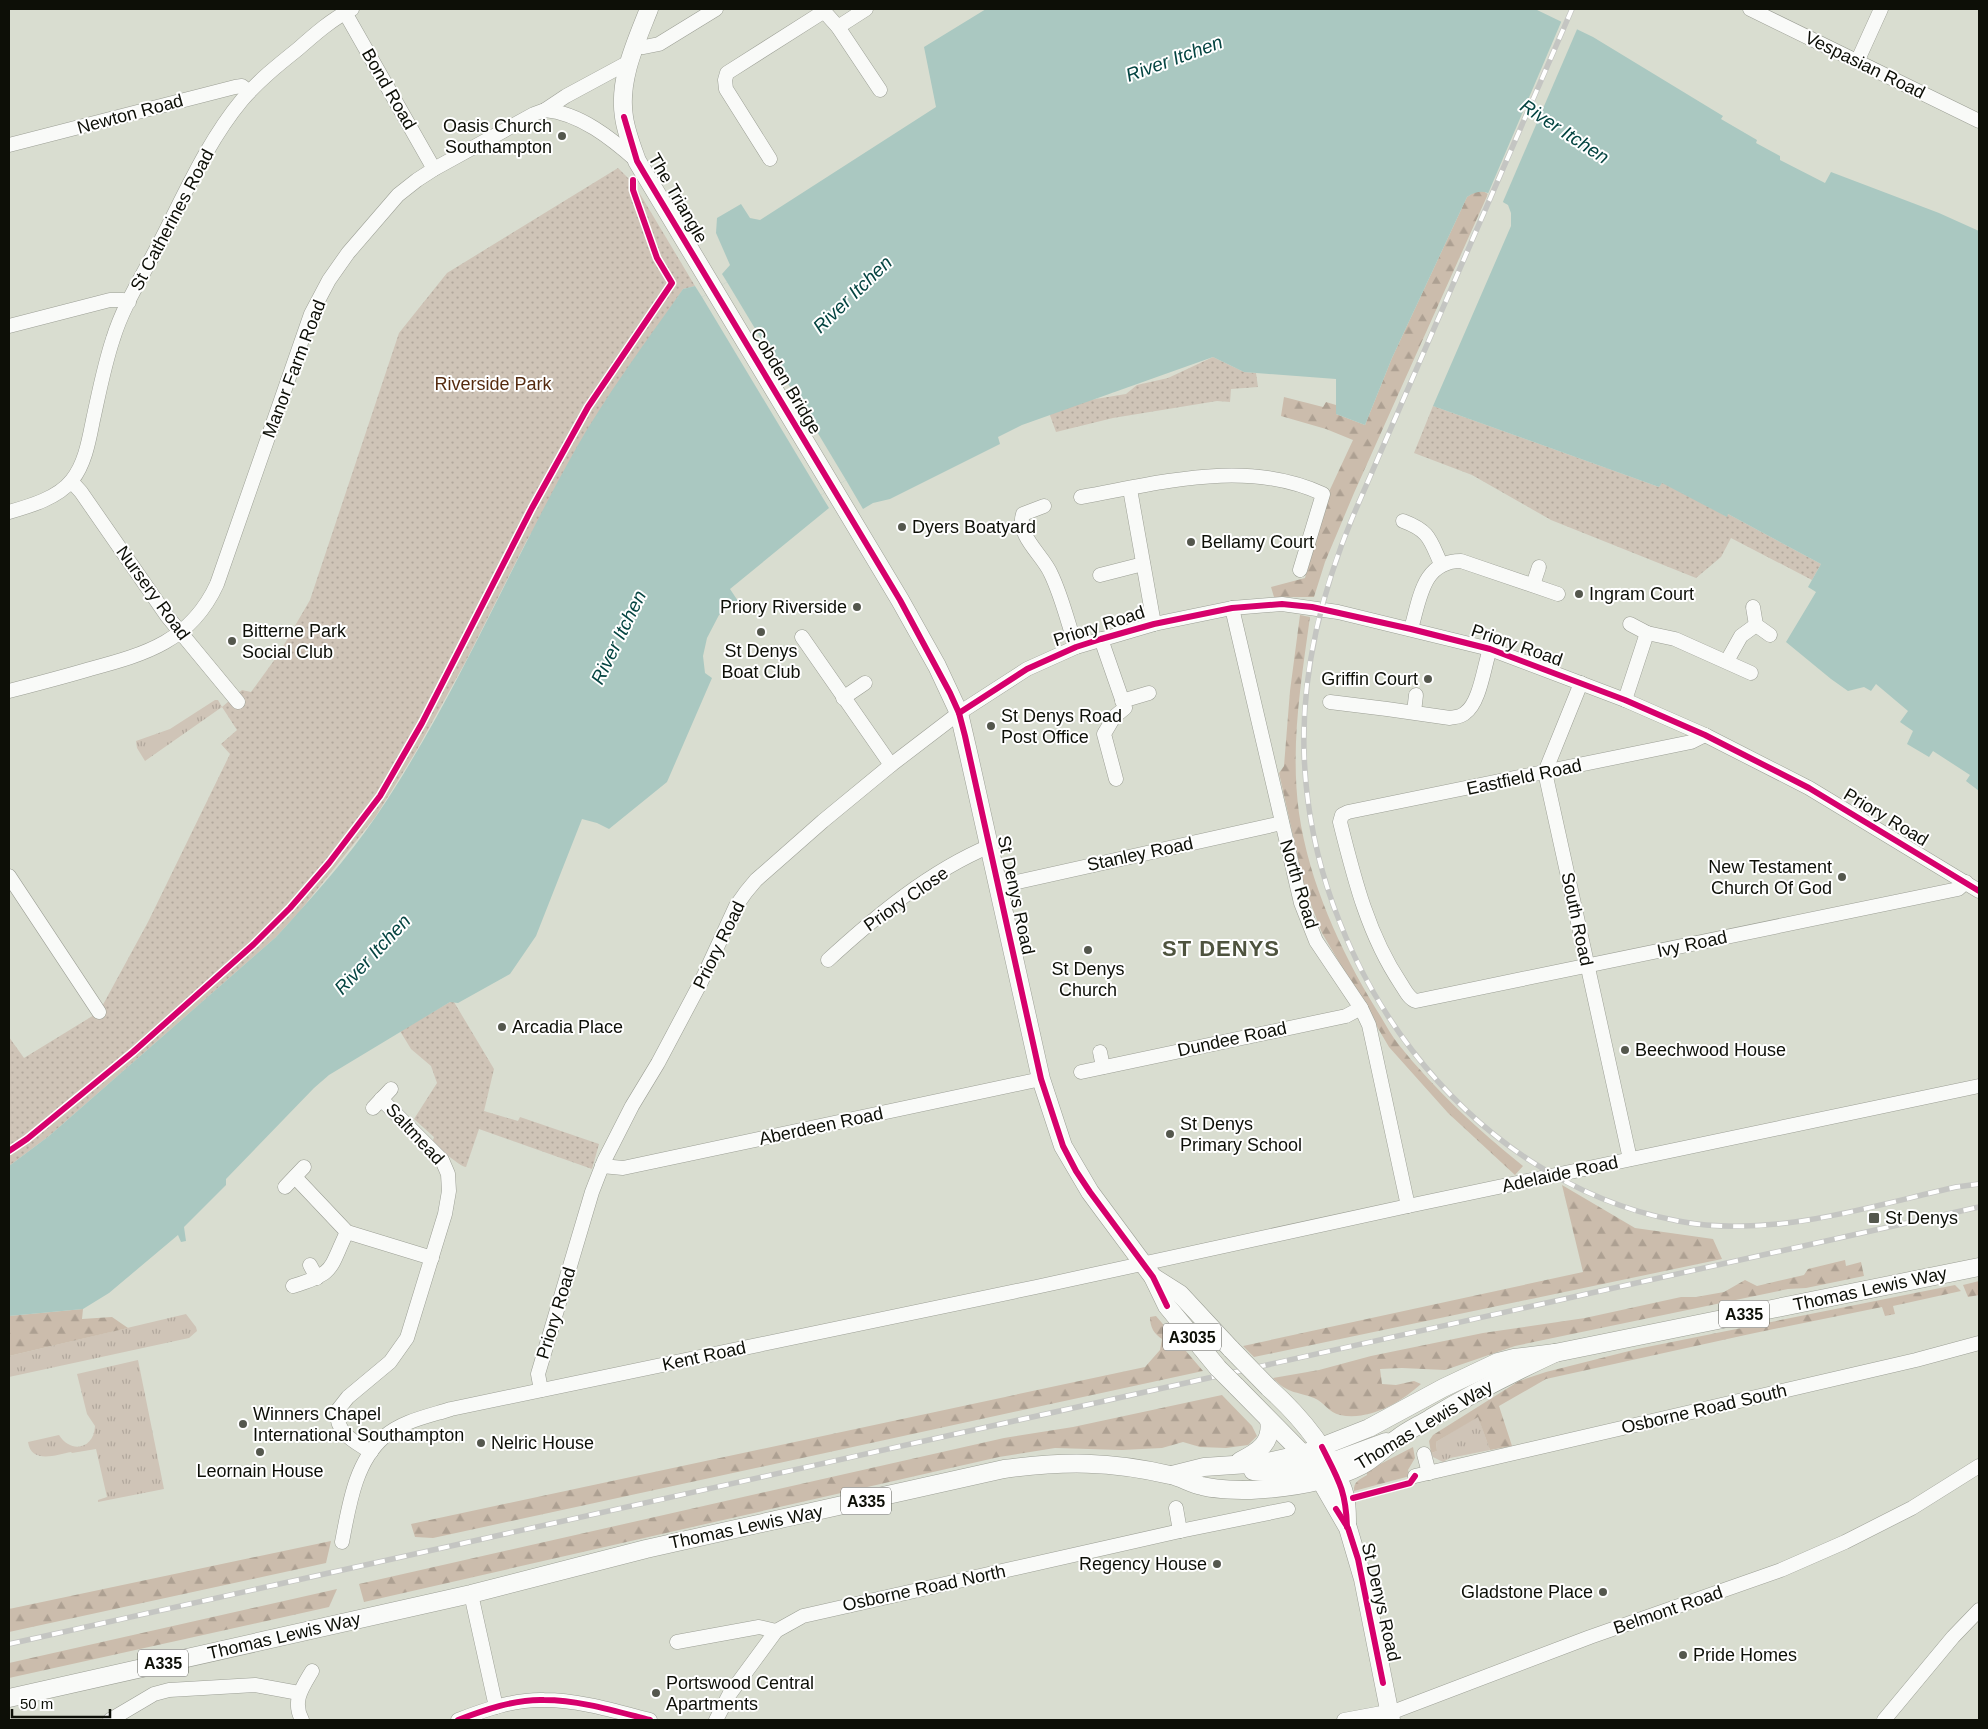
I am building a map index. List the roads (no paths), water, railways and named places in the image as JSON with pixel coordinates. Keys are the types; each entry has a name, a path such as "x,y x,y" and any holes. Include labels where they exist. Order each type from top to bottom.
{"main road":[{"name":"A3035","path":"632,54 649,9"},
{"name":"The Triangle","path":"632,54 624,91 624,117 637,161 714,290"},
{"name":"Cobden Bridge","path":"714,290 833,488"},
{"name":"St Denys Road","path":"833,488 937,666 959,713 999,886 1040,1079 1063,1146 1090,1192 1147,1270 1167,1306 1218,1368 1303,1454"},
{"name":"Thomas Lewis Way","path":"9,1698 471,1594 646,1549 1004,1469 1058,1463 1085,1463 1113,1465 1172,1475 1203,1487 1251,1490 1293,1485 1325,1466 1370,1428 1450,1384 1498,1362 1555,1354 1979,1266"},
{"name":"St Denys Road","path":"1147,1270 1180,1294 1312,1432 1325,1466 1340,1516 1348,1528 1363,1579 1390,1716"},
{"name":"Thomas Lewis Way","path":"1172,1475 1204,1467 1263,1463 1303,1454 1325,1466 1398,1438 1480,1390 1555,1354"},
{"path":"1228,1466 1262,1448 1269,1435 1269,1420"},
{"path":"1228,1466 1256,1472 1279,1473 1325,1466"}],"street":[{"path":"632,54 644,47 659,44 716,9"},
{"path":"838,27 866,9"},
{"name":"Vespasian Road","path":"1750,9 1979,121"},
{"path":"1857,62 1881,9"},
{"name":"St Catherines Road","path":"72,482 84,455 113,337 128,302 223,126 249,92 315,34 347,10"},
{"name":"Bond Road","path":"347,10 434,169"},
{"path":"770,159 726,88 725,80 727,73 822,10 838,27 880,90"},
{"name":"Manor Farm Road","path":"9,691 134,658 156,648 181,632 206,604 217,584 312,314 330,280 361,237 398,195 417,180 534,114 545,110 632,54"},
{"name":"Newton Road","path":"9,145 235,87 242,86 249,92"},
{"name":"The Triangle","path":"545,110 569,116 595,130 616,143 637,161"},
{"path":"9,326 110,300 128,302"},
{"path":"1081,497 1199,477 1245,475 1284,480 1323,494 1300,570"},
{"path":"9,512 42,500 60,491 72,482"},
{"name":"Nursery Road","path":"72,482 81,492 167,616 238,702"},
{"path":"1130,489 1154,624"},
{"path":"1044,506 1023,514 1021,521 1027,539 1051,573 1076,647"},
{"path":"1404,521 1416,526 1427,535 1441,564"},
{"path":"1411,629 1429,575 1441,564 1450,560 1461,560 1558,594"},
{"path":"1100,574 1143,564"},
{"path":"1532,584 1539,567"},
{"name":"Priory Road","path":"541,1390 538,1374 602,1166 632,1106 658,1063 698,989 736,906 746,892 793,846 959,713 1019,674 1076,647 1154,624 1232,608 1296,605 1411,629 1490,649 1624,700 1705,735 1809,788 1979,891"},
{"path":"1753,607 1756,625 1770,635"},
{"name":"North Road","path":"1232,608 1301,903 1316,940 1361,1008 1369,1025 1408,1206"},
{"path":"1630,624 1647,633 1675,639 1751,673"},
{"path":"1727,662 1741,636 1756,625"},
{"path":"1624,700 1647,633"},
{"path":"802,638 891,766"},
{"path":"1101,639 1124,708 1114,717 1104,734 1116,779"},
{"path":"1330,702 1450,718 1466,713 1476,698 1490,649"},
{"path":"843,698 864,683"},
{"path":"1545,772 1581,683"},
{"path":"1122,700 1149,693"},
{"path":"1414,712 1416,695"},
{"name":"Eastfield Road","path":"1416,1001 1410,998 1396,977 1364,912 1340,822 1342,815 1348,812 1691,742 1705,735"},
{"name":"South Road","path":"1545,772 1630,1159"},
{"name":"Stanley Road","path":"999,886 1282,823"},
{"name":"Priory Close","path":"828,960 898,902 940,873 990,846"},
{"path":"9,876 99,1012"},
{"name":"Ivy Road","path":"1416,1001 1958,889 1966,882"},
{"name":"Dundee Road","path":"1081,1072 1346,1016 1361,1008"},
{"path":"1100,1052 1103,1067"},
{"name":"Aberdeen Road","path":"602,1166 623,1168 1040,1079"},
{"name":"Adelaide Road","path":"1147,1270 1408,1206 1979,1086"},
{"name":"Saltmead","path":"371,1452 344,1435 339,1428 337,1411 348,1397 390,1362 407,1338 445,1214 449,1192 448,1174 437,1154 377,1103 391,1089"},
{"path":"294,1177 347,1232 432,1258"},
{"path":"293,1286 317,1278 332,1266 347,1232"},
{"path":"310,1265 317,1278"},
{"name":"Kent Road","path":"342,1542 356,1483 371,1452 385,1436 412,1421 451,1409 541,1390 1147,1270"},
{"name":"Osborne Road South","path":"1424,1454 1422,1475 1916,1360 1979,1343"},
{"name":"Belmont Road","path":"1348,1719 1390,1716 1581,1641 1782,1570 1845,1542 1912,1508 1979,1466"},
{"path":"1176,1508 1180,1531"},
{"name":"Osborne Road North","path":"716,1720 729,1695 776,1631 810,1614 1180,1531 1288,1509"},
{"path":"471,1594 496,1707"},
{"path":"1884,1720 1953,1637 1979,1610"},
{"path":"686,1644 759,1627 776,1631"},
{"path":"302,1720 298,1713 299,1693 312,1671"},
{"path":"110,1720 154,1694 169,1690 255,1686 299,1693"},
{"path":"458,1720 496,1707 543,1700 606,1715 650,1720"}],"water":[{"name":"River Itchen","path":"986,9 1535,9 1593,37 1723,116 1721,119 1757,140 1756,143 1780,156 1780,160 1825,183 1831,172 1939,213 1979,231 1979,791 1966,781 1970,775 1933,751 1929,757 1907,744 1913,731 1900,722 1908,711 1876,684 1871,691 1864,687 1848,691 1786,642 1816,592 1808,587 1821,564 1728,514 1727,517 1662,483 1659,487 1433,406 1511,226 1511,213 1508,205 1493,195 1479,192 1467,197 1392,358 1365,425 1336,414 1336,379 1244,372 1213,357 1022,425 998,437 1000,444 890,499 873,503 863,509 846,480 821,495 829,508 730,589 738,601 719,615 707,638 703,656 705,673 712,678 667,782 609,829 582,819 536,936 510,974 458,1003 450,1002 329,1075 314,1088 226,1179 226,1185 184,1227 186,1241 181,1242 178,1235 109,1293 83,1309 9,1316 9,1166 49,1136 276,937 328,878 377,815 405,772 456,682 549,497 586,431 613,389 683,289 695,286 702,297 727,282 722,274 730,265 716,233 717,218 741,204 750,218 760,220 936,107 924,47"}],"railway":[{"path":"1572,9 1353,516 1323,601 1310,660 1306,689 1304,750 1313,830 1334,908 1368,982 1412,1050 1466,1110 1529,1160 1600,1198 1678,1221 1713,1226 1748,1226 1818,1218 1956,1187 1979,1184"},
{"path":"9,1644 1979,1207"}],"place":[{"name":"Oasis Church Southampton","path":"562,136"},
{"name":"Dyers Boatyard","path":"902,527"},
{"name":"Bellamy Court","path":"1191,542"},
{"name":"Ingram Court","path":"1579,594"},
{"name":"Priory Riverside","path":"857,607"},
{"name":"St Denys Boat Club","path":"761,632"},
{"name":"Bitterne Park Social Club","path":"232,641"},
{"name":"Griffin Court","path":"1428,679"},
{"name":"St Denys Road Post Office","path":"991,726"},
{"name":"New Testament Church Of God","path":"1842,877"},
{"name":"St Denys Church","path":"1088,950"},
{"name":"Arcadia Place","path":"502,1027"},
{"name":"Beechwood House","path":"1625,1050"},
{"name":"St Denys Primary School","path":"1170,1134"},
{"name":"St Denys","path":"1874,1218"},
{"name":"Winners Chapel International Southampton","path":"243,1424"},
{"name":"Nelric House","path":"481,1443"},
{"name":"Leornain House","path":"260,1452"},
{"name":"Regency House","path":"1217,1564"},
{"name":"Gladstone Place","path":"1603,1592"},
{"name":"Pride Homes","path":"1683,1655"},
{"name":"Portswood Central Apartments","path":"656,1693"}],"district":[{"name":"ST DENYS","path":"1221,948"}],"park label":[{"name":"Riverside Park","path":"493,384"}]}
